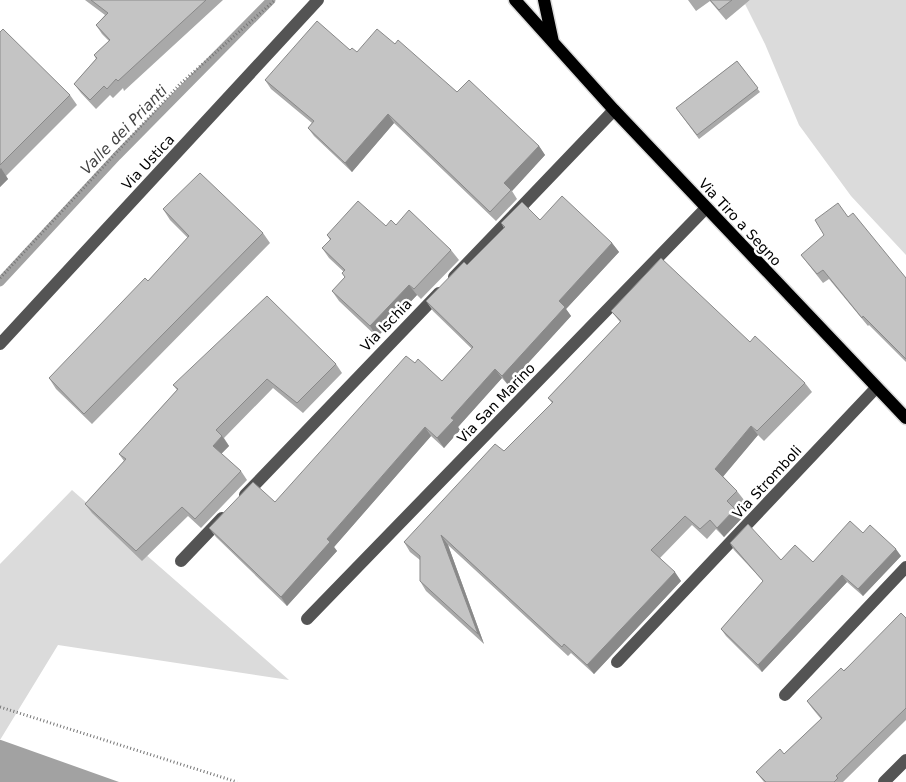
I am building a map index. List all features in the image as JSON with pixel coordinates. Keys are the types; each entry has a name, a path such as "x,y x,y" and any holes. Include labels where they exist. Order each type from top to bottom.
{"main road":[{"name":"Via Tiro a Segno","path":"515,0 614,110 906,418"},
{"name":"Via Tiro a Segno","path":"544,0 554,44"}],"street":[{"name":"Via Ustica","path":"0,344 318,0"},
{"name":"Via Ischia","path":"181,562 614,110"},
{"name":"Via San Marino","path":"307,619 706,208"},
{"name":"Via Stromboli","path":"617,662 876,388"},
{"path":"785,695 906,567"},
{"path":"884,782 906,760"}],"path":[{"path":"0,278 180,84 275,0"},
{"path":"0,707 237,782"}],"shaded area":[{"path":"750,0 906,0 906,255 851,196 799,125 765,44 745,4"},
{"path":"72,490 289,680 58,645 0,740 0,564"},
{"path":"1,740 119,782 0,782"}],"building":[{"path":"91,0 206,0 118,81 116,79 107,89 104,86 90,100 74,84 97,58 94,55 110,40 96,25 108,13"},
{"path":"710,0 732,0 719,10"},
{"path":"317,21 350,50 352,48 357,52 377,29 395,44 398,40 457,92 469,80 539,146 504,183 511,190 490,212 388,114 345,163 308,128 314,121 265,80"},
{"path":"3,29 70,95 0,165 0,32"},
{"path":"737,61 758,88 697,135 676,108"},
{"path":"200,173 263,233 84,414 49,378 145,278 148,281 189,236 163,209"},
{"path":"562,196 612,243 559,301 565,307 502,376 495,369 451,418 454,420 437,438 425,427 327,539 330,542 281,597 209,528 253,482 275,502 406,356 415,363 418,359 442,381 473,347 426,301 464,262 467,265 505,227 501,223 522,202 540,220"},
{"path":"358,201 386,226 391,220 396,225 409,210 451,250 414,289 409,285 370,326 332,291 345,277 342,273 345,270 322,248 331,239 327,235"},
{"path":"838,203 848,217 853,213 906,278 906,359 863,316 862,318 823,270 817,274 801,255 824,235 815,220"},
{"path":"661,258 750,342 755,336 805,383 757,431 751,426 715,469 737,491 727,501 735,509 717,528 710,520 700,529 685,516 651,550 675,572 587,665 564,644 562,647 441,535 478,634 420,581 420,556 404,542 495,444 504,451 553,402 548,398 621,321 611,311"},
{"path":"267,296 336,364 297,403 267,379 216,430 222,436 213,446 241,471 195,519 182,507 136,551 85,504 126,459 119,454 178,389 173,385"},
{"path":"850,521 863,533 870,525 896,549 858,589 842,575 758,665 721,629 763,581 730,543 748,524 781,560 795,545 813,562"},
{"path":"901,613 906,618 906,708 836,776 838,778 834,782 766,782 756,772 780,749 784,754 822,718 807,701 841,668 844,671"}],"waterway":[{"name":"Valle dei Prianti","path":"0,282 117,156 271,0"}]}
